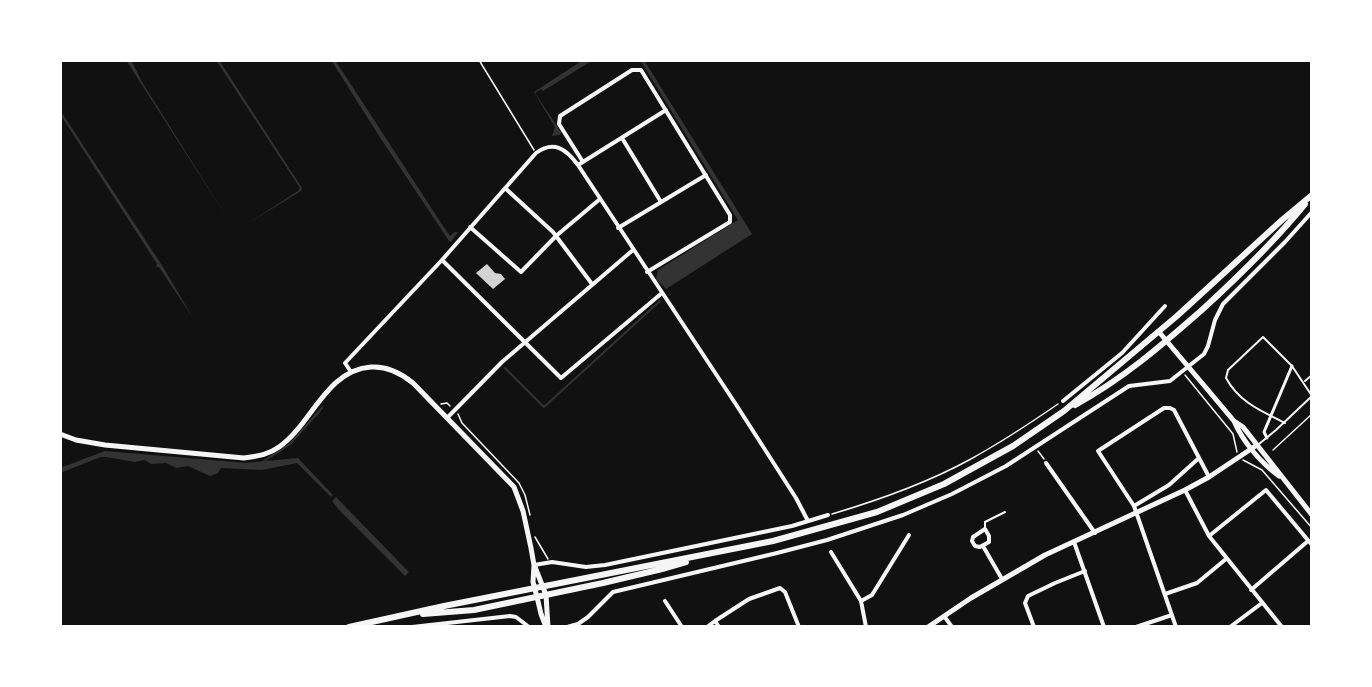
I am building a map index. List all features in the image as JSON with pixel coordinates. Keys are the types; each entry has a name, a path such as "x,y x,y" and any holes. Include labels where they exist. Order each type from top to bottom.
{"main road":[{"path":"1064,411 1159,332 1282,220 1312,196"},
{"path":"350,627 814,531 877,512 912,498 990,460 1064,411 1120,379 1167,341 1263,250 1290,223 1312,196"},
{"path":"1159,332 1185,370 1233,421 1238,431 1275,467 1280,477 1312,515"},
{"path":"60,434 76,440 128,447 244,458 266,454 287,440 335,384 351,372 376,367 398,372 413,383 514,487 523,511 534,565 535,588 541,614 547,627"},
{"path":"928,627 1002,579 1045,555 1185,490 1255,447"},
{"path":"405,616 474,610 662,569 702,556"},
{"path":"534,565 546,595 547,627"}],"street":[{"path":"583,162 559,124 559,118 632,70 641,70 730,214 730,222 647,272"},
{"path":"578,165 666,110"},
{"path":"622,138 662,202"},
{"path":"351,372 345,363 442,260 536,153 549,146 560,147 578,165 784,480 808,521"},
{"path":"618,228 706,175"},
{"path":"505,188 556,236 592,284"},
{"path":"470,227 521,272 556,236 600,199"},
{"path":"567,627 578,624 588,617 613,592 826,540 892,518 952,494 1006,466 1129,386 1166,382 1204,354 1223,304 1281,247 1312,212"},
{"path":"447,417 502,362 633,250"},
{"path":"442,260 561,378 662,293"},
{"path":"1062,401 1107,367 1165,306"},
{"path":"1151,322 1159,332"},
{"path":"1268,438 1264,432 1292,366"},
{"path":"1176,627 1134,506 1098,451 1167,407 1174,410 1209,477"},
{"path":"1134,506 1169,485 1199,458"},
{"path":"1046,463 1095,533"},
{"path":"1185,490 1209,536 1282,627"},
{"path":"1209,536 1266,490 1310,543 1251,590"},
{"path":"534,565 552,562 593,567 792,526 828,515"},
{"path":"986,529 989,540 983,546 975,546 972,539 986,529"},
{"path":"861,601 872,595 909,535"},
{"path":"1074,542 1104,627"},
{"path":"983,546 1002,579"},
{"path":"831,552 861,601 866,627"},
{"path":"1165,594 1197,583 1226,559"},
{"path":"1034,627 1025,603 1028,596 1085,571"},
{"path":"706,627 749,599 780,588 785,592 799,627"},
{"path":"664,601 682,627"},
{"path":"1230,627 1262,603"},
{"path":"1136,627 1172,615"},
{"path":"412,627 510,616 516,617 529,627"},
{"path":"944,616 952,627"},
{"path":"716,621 719,627"}],"lane":[{"path":"1255,447 1285,423 1312,396 1292,366 1263,337 1226,373 1228,381 1241,398 1285,423"},
{"path":"1304,382 1312,375"},
{"path":"986,529 986,522 1005,512"}],"path":[{"path":"479,60 536,153"},
{"path":"1185,370 1233,434 1235,447 1240,456 1247,464 1262,470 1312,528"},
{"path":"828,515 882,499 926,481 1004,440 1062,401"},
{"path":"1274,450 1312,414"},
{"path":"1036,447 1046,463"}],"shaded area":[{"path":"126,60 131,60 142,82 229,221"},
{"path":"216,60 219,60 302,188 301,191 247,224 300,188"},
{"path":"331,60 335,60 450,236 458,232 451,242 381,139"},
{"path":"583,60 593,60 543,91 541,89 535,93 561,132 560,135 552,136 555,127 534,92"},
{"path":"640,60 644,60 752,234 666,289 656,279 658,270 738,220"},
{"path":"60,110 163,267 193,318 159,267 156,267 157,264 60,114"},
{"path":"105,451 246,463 298,458 333,495 331,497 297,463 262,470 221,468 218,473 210,476 188,466 176,468 166,463 151,464 144,460 135,462 101,457 60,473 60,468"},
{"path":"336,497 409,572 405,576 339,510 332,501"}],"building":[{"path":"487,264 505,279 493,289 476,273"}],"waterway":[{"path":"505,368 544,407 660,301"},
{"path":"261,463 290,444 322,408"}]}
